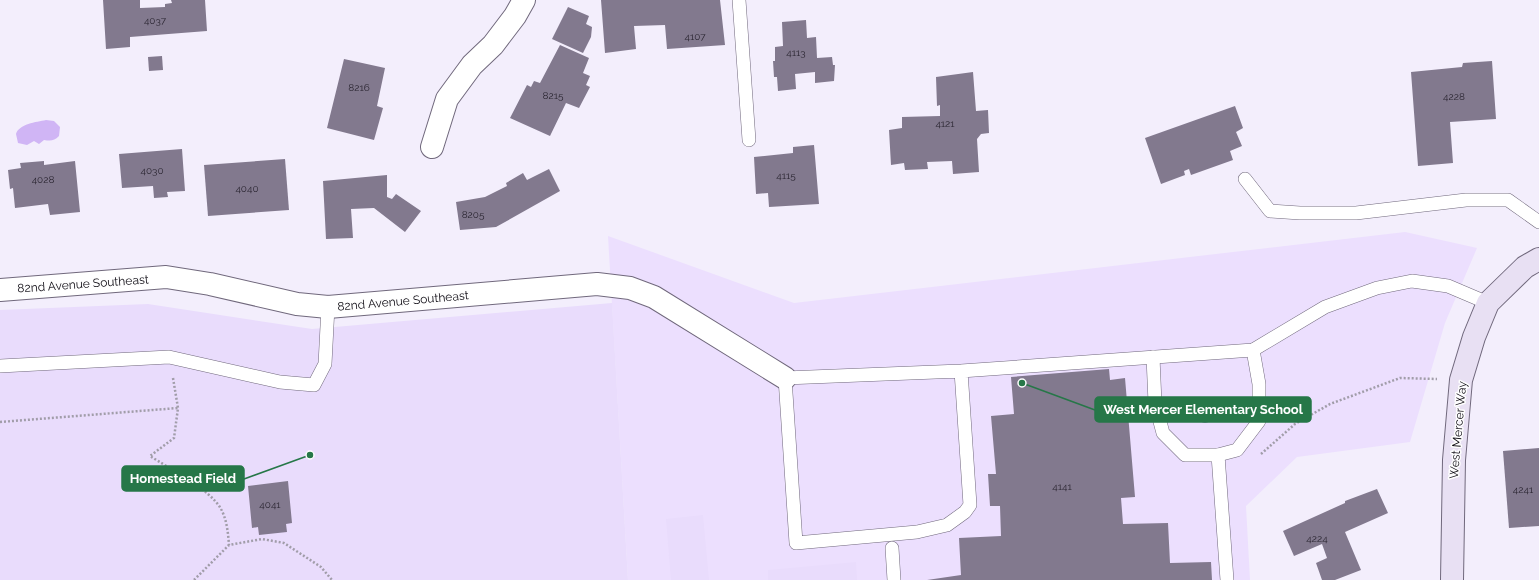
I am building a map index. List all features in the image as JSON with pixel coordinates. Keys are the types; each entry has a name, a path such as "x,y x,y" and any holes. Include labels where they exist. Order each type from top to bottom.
{"street":[{"path":"432,147 448,99 472,65 493,45 515,16 524,0"},
{"name":"West Mercer Way","path":"1452,580 1454,460 1462,380 1474,337 1488,303 1525,268 1539,259"},
{"name":"82nd Avenue Southeast","path":"0,290 166,277 210,284 297,304 328,307 597,284 630,288 654,297 785,378"}],"lane":[{"path":"739,0 749,140"},
{"path":"1245,179 1270,211 1300,213 1356,213 1466,200 1508,200 1539,222"},
{"path":"961,371 970,505 964,512 947,525 917,532 796,544 785,378 961,371 1253,350 1325,307 1377,288 1412,281 1448,286 1488,303"},
{"path":"0,366 169,357 280,382 314,386 325,364 328,307"},
{"path":"1153,357 1155,403 1164,433 1185,455 1218,455 1237,450 1259,422 1260,384 1253,350"},
{"path":"1218,455 1226,580"},
{"path":"892,548 894,580"}],"path":[{"path":"169,357 178,408 174,438 150,456 214,498 222,510 229,545"},
{"path":"1261,454 1295,424 1330,404 1400,378 1462,380"},
{"path":"0,422 178,408"},
{"path":"194,580 229,545 262,539 284,543 320,568 332,580"}],"shaded area":[{"path":"46,120 54,121 60,127 59,136 56,139 44,140 39,144 34,141 27,145 18,143 16,134 21,128 28,124"},
{"path":"1405,232 1477,248 1445,323 1410,442 1297,457 1246,506 1250,580 628,580 608,236 794,303"},
{"path":"612,303 628,580 0,580 0,310 148,304 312,329"},
{"path":"703,515 709,580 671,580 666,519"},
{"path":"856,562 857,580 768,580 768,570"}],"building":[{"path":"103,0 140,0 140,8 165,7 165,4 172,3 171,0 205,0 207,31 130,37 130,47 106,49"},
{"path":"601,0 720,0 725,45 667,49 665,25 634,26 636,49 605,53"},
{"path":"568,7 589,16 586,24 592,27 591,37 583,53 552,39"},
{"path":"806,20 807,38 816,37 817,58 832,57 833,65 835,65 834,81 815,83 815,72 795,74 796,89 778,91 777,77 774,77 773,61 775,61 775,47 783,46 782,22"},
{"path":"560,45 589,58 583,73 590,76 586,85 590,87 579,108 566,103 550,136 510,118 527,85 531,87 534,81 540,83"},
{"path":"162,56 163,70 149,71 148,57"},
{"path":"344,59 385,68 377,106 383,108 374,140 327,128"},
{"path":"1492,61 1496,119 1450,122 1453,163 1418,166 1411,72 1462,67 1463,63"},
{"path":"973,72 976,111 988,110 989,133 981,134 977,139 979,172 953,174 952,161 927,162 928,169 905,170 904,163 891,165 889,130 902,128 902,117 940,116 940,105 937,106 936,77"},
{"path":"1235,106 1243,128 1236,132 1242,146 1230,151 1233,160 1191,175 1189,169 1184,171 1185,175 1161,184 1145,138"},
{"path":"814,145 819,204 769,207 768,193 756,194 754,157 793,153 793,147"},
{"path":"182,149 185,191 167,192 168,197 154,198 153,186 122,188 119,154"},
{"path":"285,159 289,210 208,216 204,165"},
{"path":"44,161 44,165 75,161 80,212 50,215 48,204 15,208 13,188 10,189 8,170 21,168 20,163"},
{"path":"549,169 560,191 496,227 460,230 456,202 485,197 507,186 506,183 523,173 527,180"},
{"path":"387,175 387,197 392,199 396,194 421,211 405,232 374,208 351,209 353,238 326,239 323,181"},
{"path":"1109,369 1110,380 1125,378 1135,497 1121,498 1123,524 1168,523 1170,563 1211,562 1212,580 927,580 961,575 959,538 1001,536 1000,506 990,506 988,474 996,474 991,416 1014,414 1011,377"},
{"path":"1539,448 1539,526 1509,528 1503,451"},
{"path":"288,481 292,523 286,524 287,532 259,535 258,527 252,528 248,486"},
{"path":"1377,489 1388,513 1345,532 1361,570 1335,580 1322,580 1316,563 1327,558 1322,544 1294,556 1283,531 1345,503 1345,501"}],"place":[{"name":"West Mercer Elementary School","path":"1022,383"},
{"name":"Homestead Field","path":"310,455"}]}
